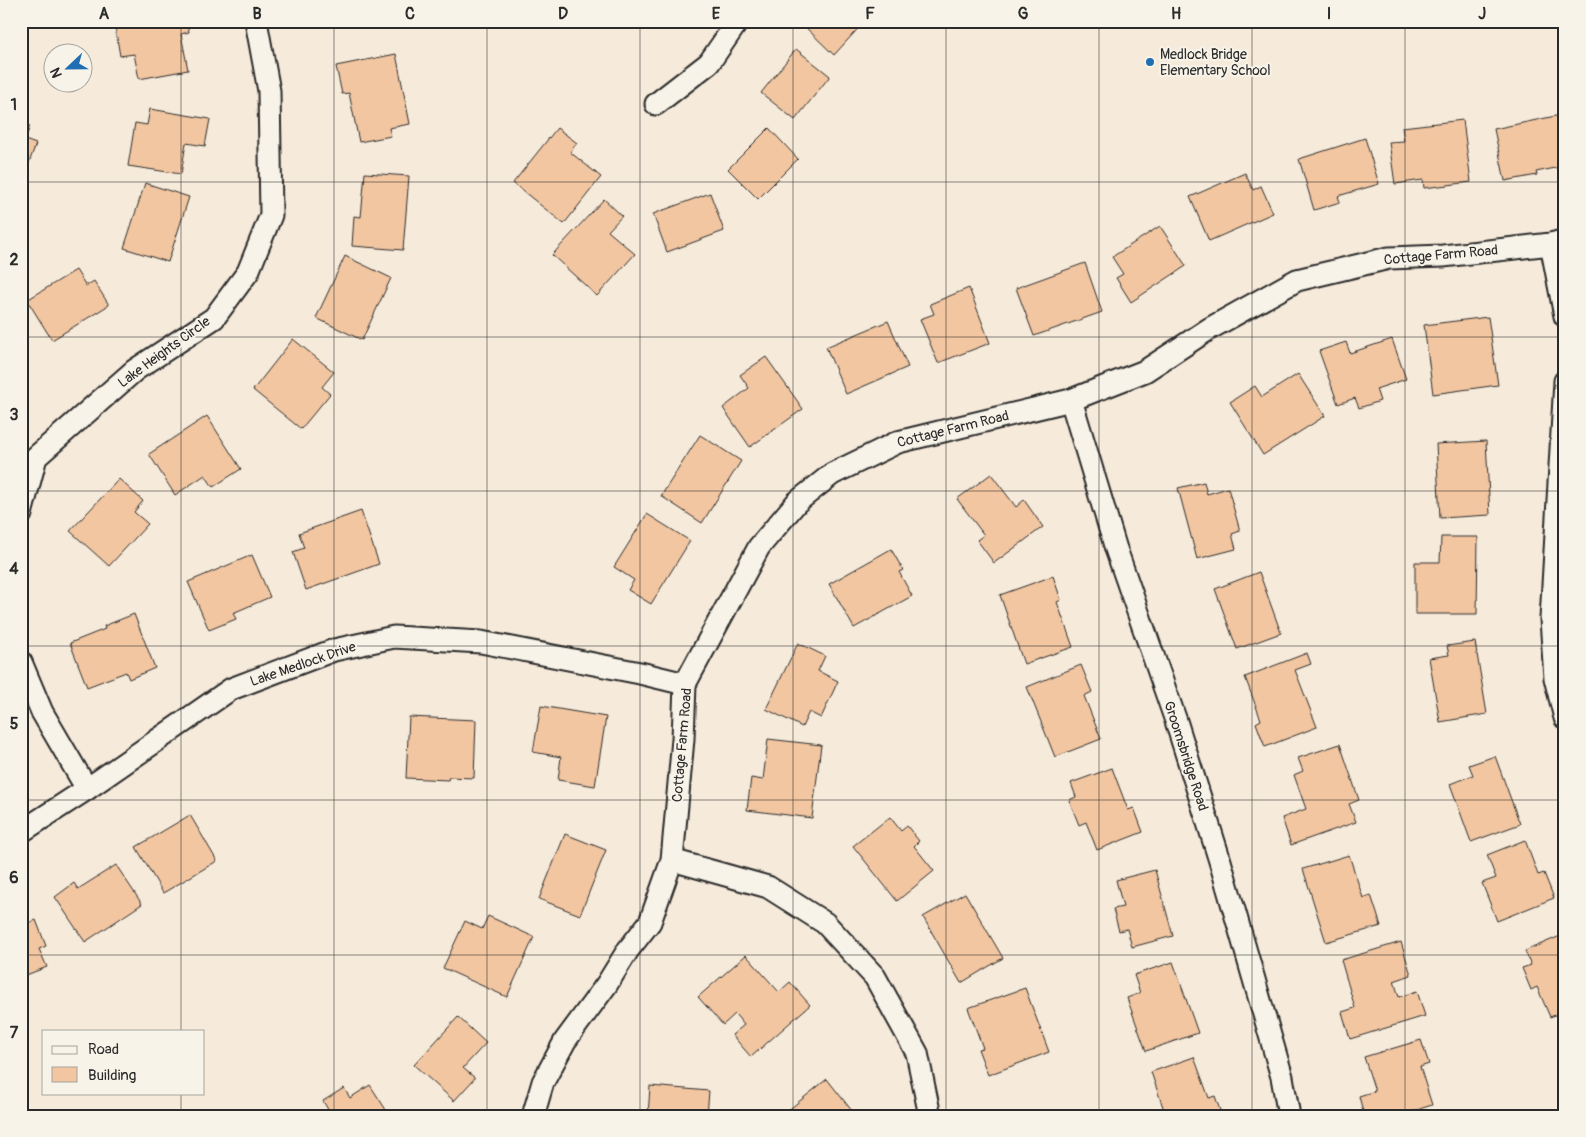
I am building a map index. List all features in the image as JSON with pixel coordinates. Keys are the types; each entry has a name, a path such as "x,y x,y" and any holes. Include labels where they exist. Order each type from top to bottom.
{"street":[{"name":"Lake Heights Circle","path":"21,514 36,457 135,370 214,318 248,272 271,215 269,91 256,21"},
{"path":"656,104 709,63 738,21"},
{"path":"1558,242 1565,316"},
{"name":"Cottage Farm Road","path":"533,1116 543,1082 565,1042 607,984 628,950 650,922 672,860 683,739 685,684 759,547 797,502 832,474 898,442 1071,400 1145,371 1209,330 1297,280 1390,258 1443,256 1558,242"},
{"path":"1565,381 1550,619 1556,678 1565,718"},
{"name":"Groomsbridge Road","path":"1071,400 1116,549 1176,721 1220,861 1282,1077 1289,1116"},
{"name":"Lake Medlock Drive","path":"21,832 87,789 231,689 334,650 394,637 481,642 640,673 685,684"},
{"path":"21,662 42,712 87,789"},
{"path":"672,860 768,887 825,923 876,977 917,1052 930,1116"}],"building":[{"path":"114,21 187,21 189,32 181,34 188,70 139,79 134,54 120,56"},
{"path":"334,21 357,21 335,27"},
{"path":"799,21 865,21 834,55"},
{"path":"796,49 830,76 795,120 761,93"},
{"path":"396,54 410,124 389,128 391,136 359,142 349,93 342,94 336,66"},
{"path":"150,109 210,119 205,146 186,143 181,174 128,166 135,123 147,125"},
{"path":"1565,114 1565,166 1536,172 1537,175 1505,181 1494,129"},
{"path":"1463,120 1471,182 1424,188 1423,180 1395,184 1389,142 1404,141 1402,127"},
{"path":"21,123 30,126 25,140 36,144 21,184"},
{"path":"557,128 577,143 570,152 601,177 564,224 513,183"},
{"path":"769,128 798,159 758,199 728,169"},
{"path":"1365,138 1379,184 1338,196 1340,202 1314,210 1299,159"},
{"path":"365,173 409,176 403,250 352,246 354,216 361,217"},
{"path":"1245,173 1253,190 1261,186 1273,213 1209,241 1190,197"},
{"path":"145,183 189,197 168,262 124,248"},
{"path":"710,193 724,231 667,252 653,214"},
{"path":"604,199 622,216 608,231 635,254 597,296 552,255"},
{"path":"1160,226 1186,266 1131,302 1116,278 1123,274 1112,257"},
{"path":"345,256 391,278 362,340 316,318"},
{"path":"1085,263 1102,312 1034,336 1016,288"},
{"path":"76,270 86,286 94,281 109,305 52,340 27,300"},
{"path":"969,288 990,343 938,363 920,319 934,314 930,304"},
{"path":"1488,317 1498,385 1433,394 1424,325"},
{"path":"888,321 908,367 846,394 826,347"},
{"path":"293,339 334,372 322,387 330,394 301,429 253,390"},
{"path":"1392,339 1406,379 1376,389 1380,401 1359,408 1355,398 1338,404 1319,351 1346,342 1350,353"},
{"path":"766,357 803,409 750,447 723,408 749,388 740,375"},
{"path":"1298,374 1325,416 1263,455 1230,402 1255,386 1262,397"},
{"path":"207,416 241,469 213,487 205,475 175,495 149,454"},
{"path":"700,435 741,461 702,523 661,496"},
{"path":"1486,441 1490,515 1440,518 1436,444"},
{"path":"991,474 1016,507 1024,500 1043,527 994,563 977,540 984,535 957,499"},
{"path":"119,479 143,501 134,512 148,524 109,566 70,531"},
{"path":"1204,482 1207,494 1228,488 1240,531 1232,534 1236,549 1197,559 1178,488"},
{"path":"361,511 379,564 306,590 293,552 304,548 299,533"},
{"path":"647,514 690,541 651,604 628,590 634,580 614,567"},
{"path":"1441,537 1478,537 1477,614 1415,614 1415,562 1440,562"},
{"path":"891,549 903,570 899,572 912,596 854,628 829,584"},
{"path":"252,555 270,597 233,613 236,619 209,630 188,582"},
{"path":"1259,572 1281,633 1237,649 1215,589"},
{"path":"1053,576 1061,600 1057,602 1073,647 1024,664 1000,595"},
{"path":"134,614 155,668 129,679 126,672 87,687 70,643 105,629 104,626"},
{"path":"1475,642 1487,714 1440,722 1429,658 1449,655 1447,646"},
{"path":"798,643 825,656 818,671 838,681 821,718 809,712 802,727 766,709"},
{"path":"1307,653 1311,664 1295,670 1317,727 1265,747 1256,723 1261,720 1245,677"},
{"path":"1081,665 1092,692 1084,696 1101,739 1055,757 1027,687"},
{"path":"541,706 606,717 595,786 558,780 561,757 533,752"},
{"path":"409,717 476,720 474,778 449,777 448,780 406,778"},
{"path":"768,739 821,745 812,818 747,810 751,778 763,780"},
{"path":"1340,744 1359,800 1349,804 1356,822 1291,845 1282,818 1306,809 1294,775 1303,771 1298,758"},
{"path":"1495,756 1520,824 1471,842 1450,784 1473,775 1469,765"},
{"path":"1112,768 1128,810 1134,808 1143,832 1097,850 1086,822 1079,825 1069,800 1076,797 1071,783"},
{"path":"190,815 217,861 163,893 136,847"},
{"path":"890,817 901,831 907,826 919,841 914,846 934,871 897,901 853,846"},
{"path":"565,834 606,850 580,915 539,899"},
{"path":"1525,840 1538,875 1544,873 1554,898 1497,921 1482,883 1496,878 1487,855"},
{"path":"1349,855 1363,898 1371,895 1381,926 1326,942 1303,869"},
{"path":"116,865 142,904 85,942 55,897 74,883 78,889"},
{"path":"1155,870 1173,936 1132,947 1127,929 1119,931 1113,909 1123,907 1116,880"},
{"path":"965,893 1003,958 961,983 923,917"},
{"path":"488,916 534,937 507,997 443,968 465,921 482,929"},
{"path":"36,920 46,946 39,949 47,967 21,977 21,926"},
{"path":"1565,934 1565,1011 1550,1017 1537,987 1531,990 1522,968 1531,965 1525,951"},
{"path":"1401,942 1411,975 1394,981 1399,997 1417,991 1425,1016 1350,1039 1342,1012 1355,1008 1341,960"},
{"path":"746,955 779,992 790,982 810,1005 751,1057 732,1035 744,1025 735,1014 723,1025 698,997"},
{"path":"1173,962 1198,1033 1146,1051 1127,998 1140,993 1134,975"},
{"path":"1025,988 1049,1052 988,1075 978,1049 983,1048 968,1008"},
{"path":"458,1017 486,1043 463,1068 475,1078 454,1101 414,1065"},
{"path":"1421,1040 1429,1064 1420,1067 1432,1105 1398,1116 1364,1116 1359,1096 1375,1091 1364,1057"},
{"path":"1194,1057 1209,1098 1215,1096 1222,1116 1166,1116 1151,1072"},
{"path":"827,1079 856,1116 781,1116"},
{"path":"370,1085 390,1116 326,1116 330,1113 323,1101 344,1088 350,1098"},
{"path":"650,1086 709,1091 707,1116 648,1116"}],"place":[{"name":"Medlock Bridge Elementary School","path":"1150,62"}]}
